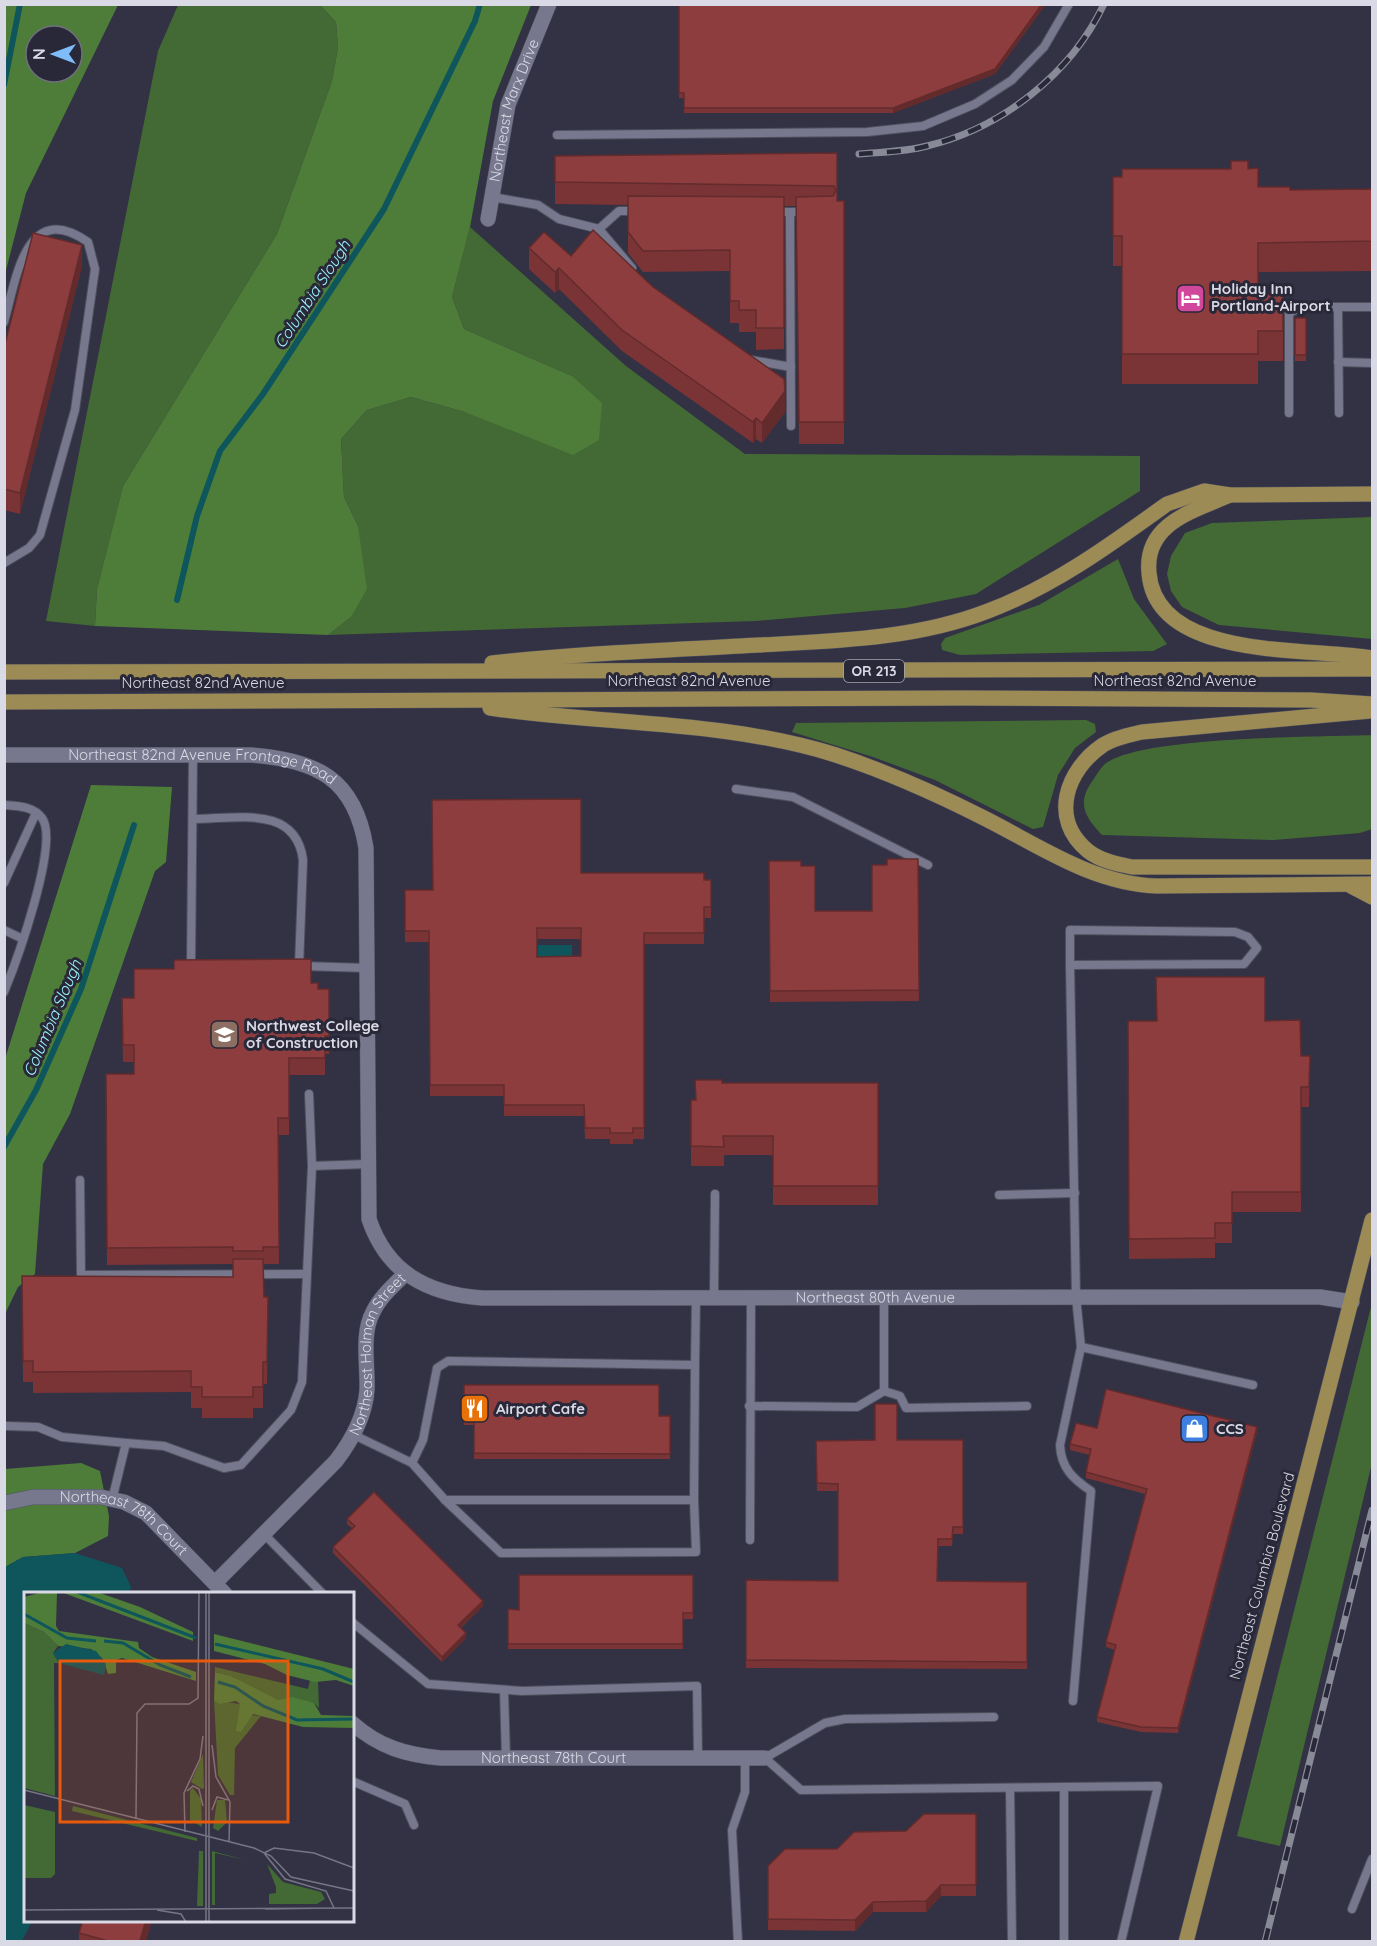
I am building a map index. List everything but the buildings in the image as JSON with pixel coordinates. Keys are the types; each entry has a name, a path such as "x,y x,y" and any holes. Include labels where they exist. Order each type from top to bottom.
{"main road":[{"path":"414,671 559,656 850,639 936,627 986,612 1029,594 1076,568 1167,504 1204,490 1230,495 1372,494"},
{"path":"1230,495 1172,521 1160,532 1149,556 1148,570 1150,583 1158,603 1182,625 1203,636 1229,643 1372,658"},
{"name":"Northeast 82nd Avenue","path":"4,672 1372,669"},
{"name":"Northeast 82nd Avenue","path":"4,702 963,698 1311,700 1372,704"},
{"path":"440,700 559,718 717,730 771,738 835,755 887,773 948,800 1090,872 1129,884 1157,886 1372,884"},
{"path":"1372,711 1142,732 1118,738 1104,744 1080,766 1066,792 1066,807 1071,828 1090,852 1106,861 1132,867 1372,867"},
{"path":"1348,884 1372,897"},
{"name":"Northeast Columbia Boulevard","path":"1186,1941 1372,1220"}],"street":[{"name":"Northeast Marx Drive","path":"488,219 508,105 549,4"},
{"name":"Northeast 82nd Avenue Frontage Road","path":"4,755 252,755 301,762 330,777 343,791 353,804 364,835"},
{"name":"Northeast Holman Street","path":"220,1588 264,1534 336,1461 354,1435 363,1413 367,1392 367,1331 372,1312 386,1293 406,1273 381,1249 368,1210 364,835"},
{"name":"Northeast 80th Avenue","path":"406,1273 427,1287 457,1296 1320,1297 1352,1302"},
{"name":"Northeast 78th Court","path":"4,1503 33,1497 101,1497 112,1500 146,1514 220,1588"},
{"name":"Northeast 78th Court","path":"354,1724 381,1744 412,1755 441,1758 765,1758"}],"lane":[{"path":"557,135 867,132 923,126 975,104 1012,80 1044,47 1069,4"},
{"path":"492,197 538,205 560,219 599,229 640,277"},
{"path":"599,229 619,211 642,211"},
{"path":"768,212 820,212"},
{"path":"790,212 791,426"},
{"path":"4,322 28,245 39,235 50,231 71,233 88,243 95,269 75,410 40,535 29,548 4,563"},
{"path":"1289,413 1289,313 1297,307 1372,307"},
{"path":"1338,307 1339,412"},
{"path":"740,352 749,359 791,367"},
{"path":"1338,362 1372,363"},
{"path":"193,755 191,965 202,965"},
{"path":"736,789 793,797 928,865"},
{"path":"4,805 24,806 43,819 46,844 44,864 23,939 4,992"},
{"path":"4,884 36,813"},
{"path":"194,819 276,819 294,832 301,846 303,860 301,966"},
{"path":"4,930 23,939"},
{"path":"1070,965 1244,964 1257,948 1248,937 1235,932 1070,930 1070,965 1075,1193 1076,1297 1081,1347 1060,1445 1061,1457 1071,1478 1091,1491 1073,1701"},
{"path":"290,966 367,968"},
{"path":"6,1426 38,1427 62,1437 164,1446 224,1468 241,1465 291,1410 302,1382 312,1166 309,1094"},
{"path":"312,1166 368,1164"},
{"path":"80,1180 81,1275 306,1274"},
{"path":"999,1195 1075,1193"},
{"path":"714,1296 715,1194"},
{"path":"354,1435 412,1463 445,1500 501,1553 696,1552 694,1500 696,1297"},
{"path":"750,1297 750,1540"},
{"path":"884,1297 884,1390"},
{"path":"1081,1347 1253,1385"},
{"path":"412,1463 423,1440 436,1368 448,1361 695,1365"},
{"path":"749,1406 857,1407 884,1390"},
{"path":"884,1390 900,1396 906,1408 1027,1406"},
{"path":"112,1500 126,1443"},
{"path":"445,1500 694,1500"},
{"path":"264,1534 322,1592"},
{"path":"354,1624 428,1684 504,1690 697,1686 698,1758"},
{"path":"504,1690 506,1758"},
{"path":"994,1717 845,1719 825,1723 765,1758 801,1790 1158,1786 1121,1941"},
{"path":"738,1941 732,1830 745,1792 745,1758"},
{"path":"354,1781 405,1804 414,1825"},
{"path":"1064,1941 1065,1787"},
{"path":"1010,1788 1012,1941"},
{"path":"1352,1909 1372,1859"}],"green space":[{"path":"5,4 118,5 84,74 84,24 24,24 24,84 79,84 26,193 5,274"},
{"path":"178,5 320,5 336,22 338,48 332,81 277,234 123,486 97,589 95,626 46,621 158,51"},
{"path":"320,5 531,5 493,101 470,227 452,297 464,329 572,376 602,403 599,440 573,455 465,412 411,397 367,410 341,439 344,497 358,526 367,589 351,617 328,635 95,626 97,589 123,486 277,234 332,81 338,48 336,22"},
{"path":"470,227 626,366 745,454 1140,456 1140,491 976,594 905,608 756,621 328,635 351,617 358,526 344,497 341,439 367,410 411,397 465,412 572,376 464,329 452,297"},
{"path":"1372,517 1372,639 1219,625 1182,607 1171,591 1167,574 1171,556 1185,533 1212,523"},
{"path":"1118,559 1134,599 1167,644 1153,651 960,655 942,650 941,644 945,638 1039,605"},
{"path":"1086,720 1095,724 1096,732 1075,748 1058,775 1043,827 1033,829 935,780 873,757 792,732 796,723"},
{"path":"1372,735 1372,829 1360,833 1274,840 1102,835 1085,811 1084,798 1099,771 1105,764 1124,755 1191,743"},
{"path":"91,785 172,787 166,862 155,871 70,1114 43,1164 35,1274 18,1287 5,1314 5,1059"},
{"path":"1372,1303 1372,1463 1280,1846 1237,1836"},
{"path":"81,1463 100,1471 109,1516 108,1536 75,1553 23,1557 5,1567 5,1469"}],"shaded area":[{"path":"538,945 572,945 572,962 538,962"},
{"path":"75,1553 122,1568 131,1587 129,1592 24,1592 24,1922 32,1922 22,1941 5,1941 5,1567 23,1557"}],"waterway":[{"name":"Columbia Slough","path":"4,85 20,4"},
{"name":"Columbia Slough","path":"177,600 197,516 220,451 263,394 384,209 475,21 480,4"},
{"name":"Columbia Slough","path":"4,1147 36,1090 81,989 134,825"}],"railway":[{"path":"859,154 902,151 927,146 955,138 1007,112 1053,75 1073,53 1104,4"},
{"path":"1265,1942 1372,1510"}],"place":[{"name":"Holiday Inn Portland-Airport","path":"1190,298"},
{"name":"Northwest College of Construction","path":"225,1035"},
{"name":"Airport Cafe","path":"475,1409"},
{"name":"CCS","path":"1195,1429"}]}
